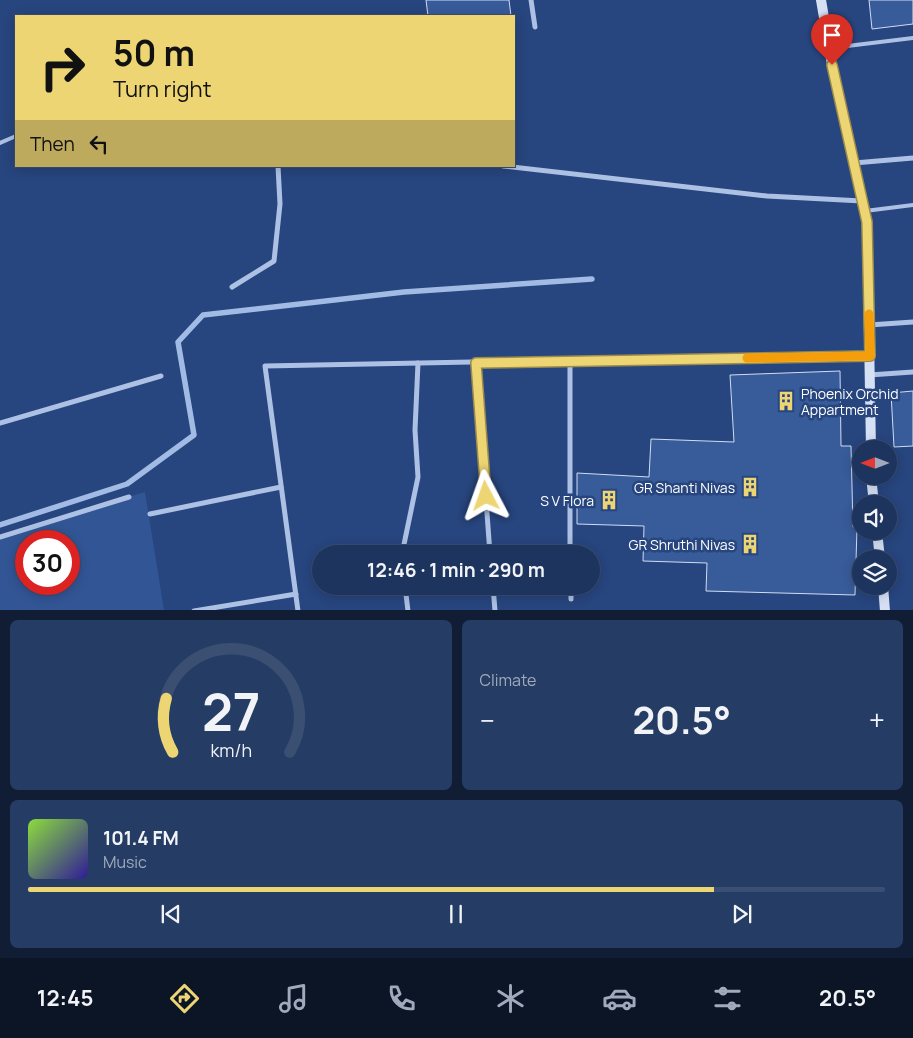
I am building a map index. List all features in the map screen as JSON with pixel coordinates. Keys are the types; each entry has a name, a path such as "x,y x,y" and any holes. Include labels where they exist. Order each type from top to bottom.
{"main road":[{"path":"821,0 829,49 867,222 871,440"},
{"path":"884,595 885,610"}],"street":[{"path":"531,0 535,27"},
{"path":"854,163 913,158"},
{"path":"232,287 274,260 280,204 278,167"},
{"path":"512,167 863,206"},
{"path":"869,325 913,322"},
{"path":"298,610 265,366 870,356"},
{"path":"570,360 570,545"},
{"path":"404,545 418,477 415,430 418,363"},
{"path":"476,363 489,545"},
{"path":"870,375 913,372"},
{"path":"0,423 161,376"},
{"path":"150,514 281,487"},
{"path":"0,537 128,497"},
{"path":"194,610 296,594"},
{"path":"406,595 408,610"},
{"path":"494,595 495,610"},
{"path":"571,595 571,599"}],"lane":[{"path":"829,49 913,38"},
{"path":"0,143 15,136"},
{"path":"863,206 913,206"}],"shaded area":[{"path":"145,492 164,610 0,610 0,534"}],"building":[{"path":"426,0 509,0 511,15 428,15"},
{"path":"869,0 913,0 913,24 872,29"},
{"path":"840,371 841,446 851,446 852,540 857,540 856,550 852,550 852,595 706,591 707,563 643,561 644,526 577,524 577,473 649,477 651,439 734,442 730,375"},
{"path":"913,391 913,446 898,447 898,440 894,440 891,393"}],"waterway":[{"path":"0,525 127,484 194,435 178,342 203,315 404,292 592,279"}],"slow traffic":[{"path":"747,358 870,356 869,314"}],"place":[{"name":"Phoenix Orchid Appartment","path":"786,401"},
{"name":"GR Shanti Nivas","path":"750,487"},
{"name":"S V Flora","path":"609,500"},
{"name":"GR Shruthi Nivas","path":"750,544"}],"route":[{"path":"486,496 476,363 870,356 867,222 832,65"}]}
